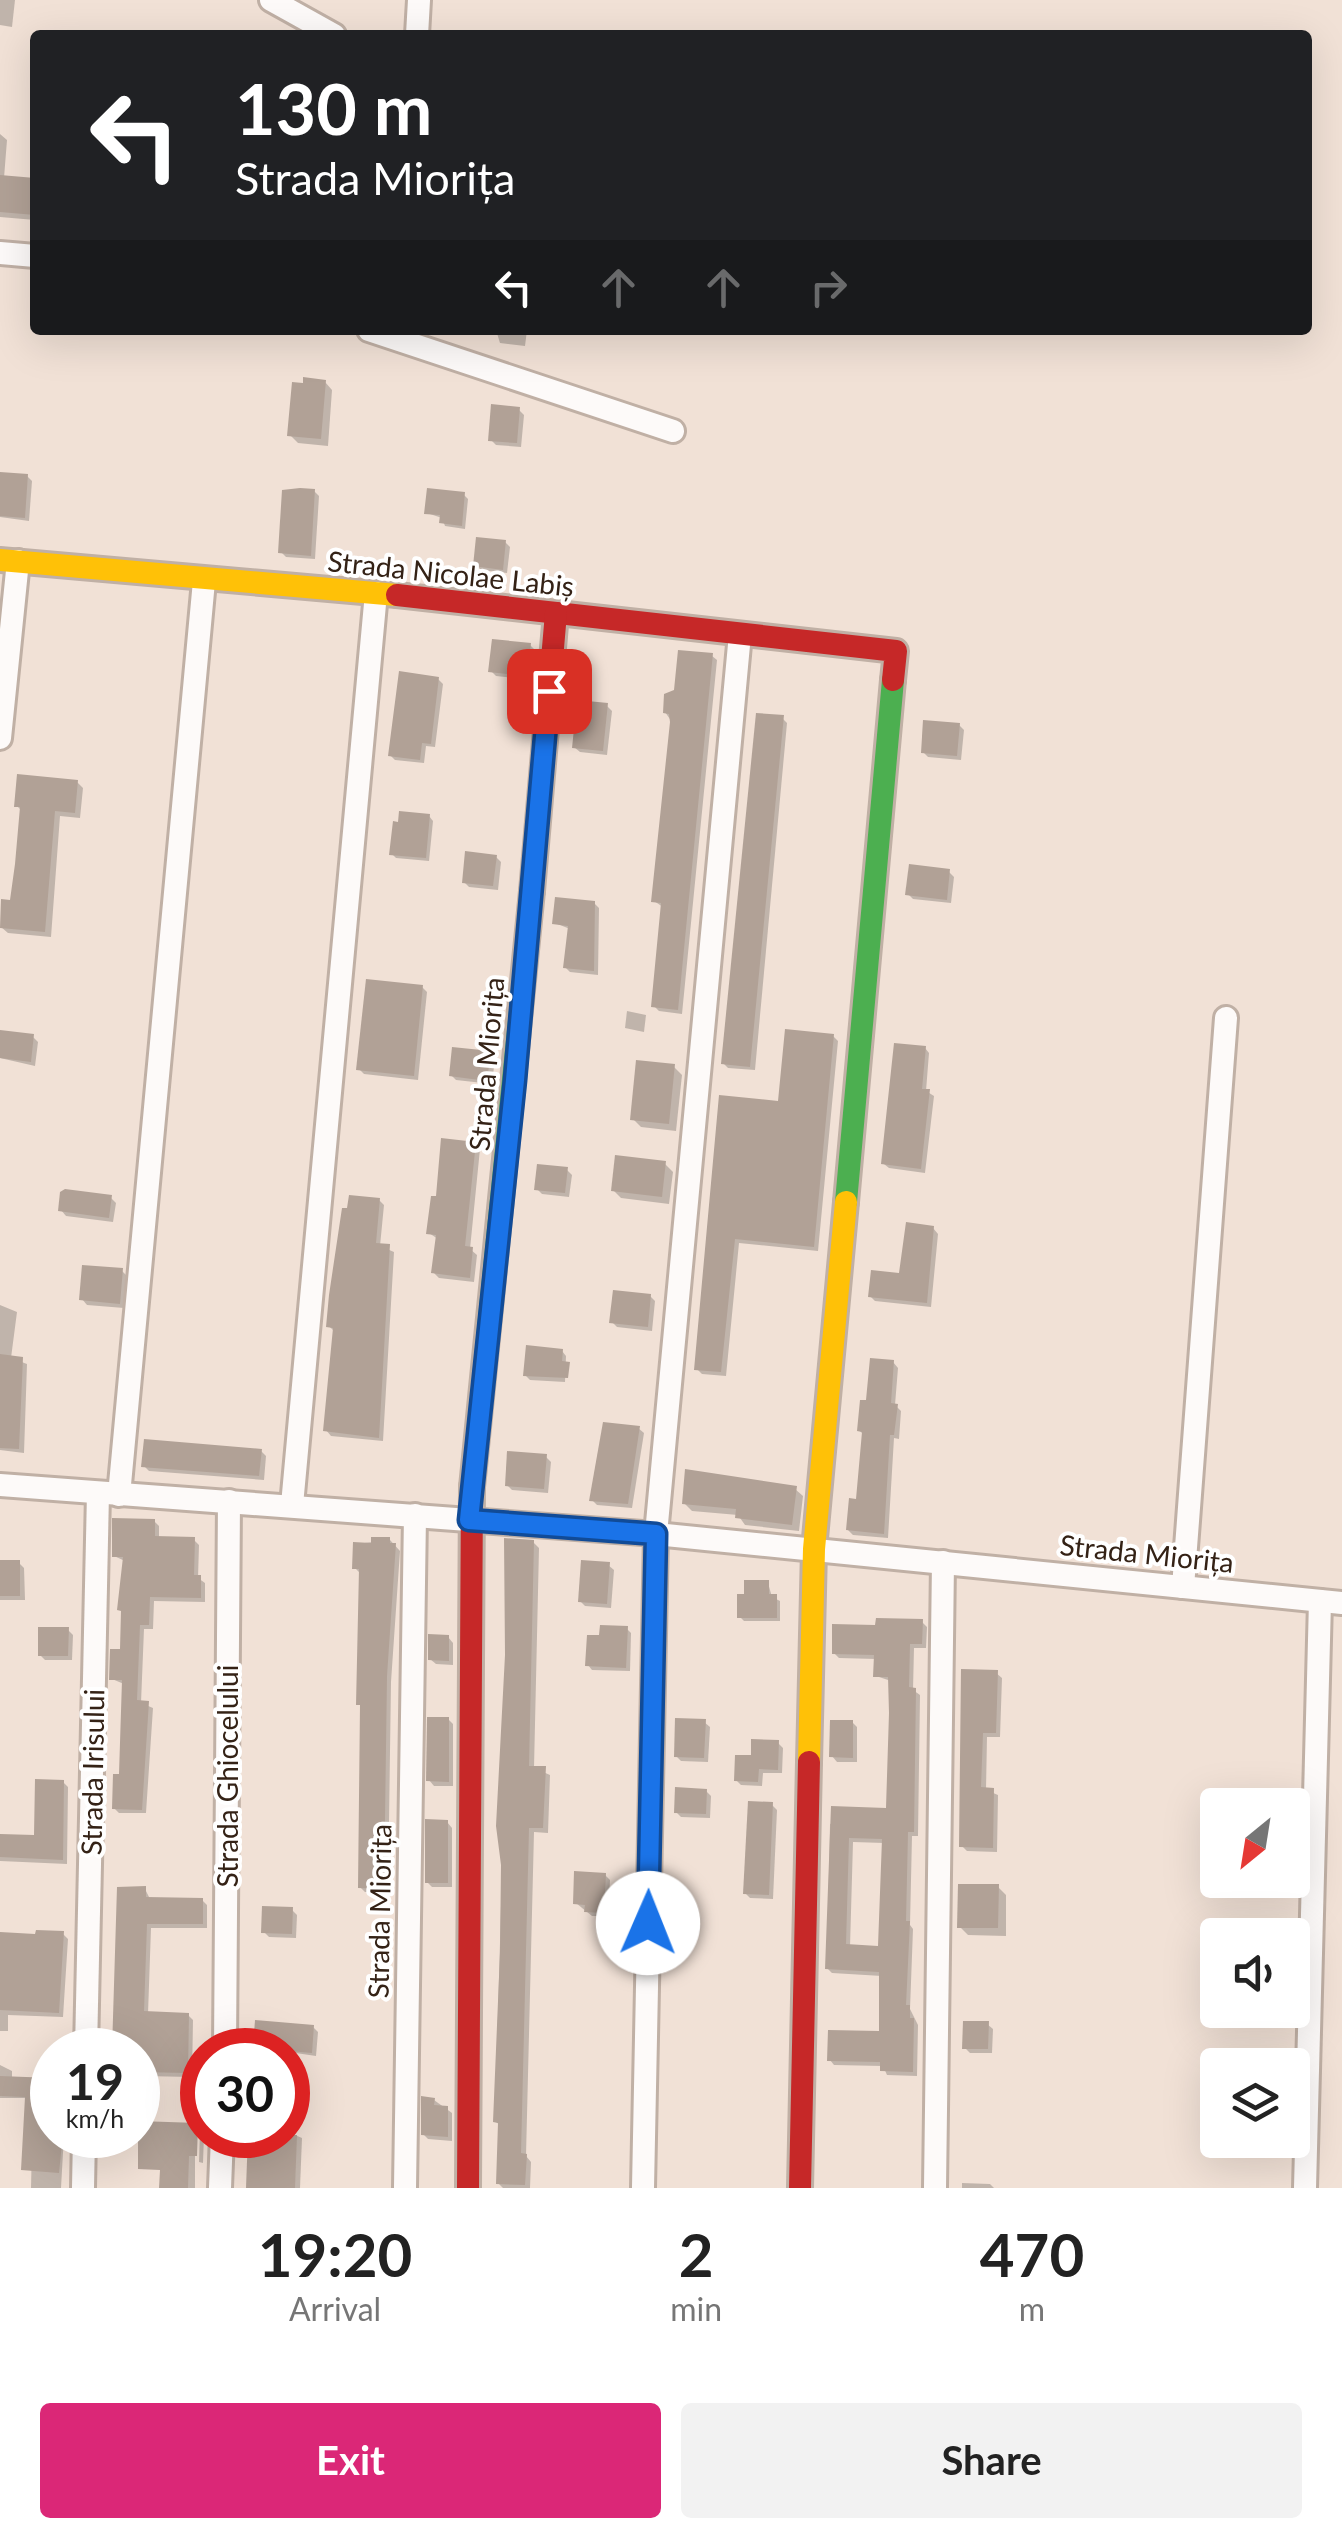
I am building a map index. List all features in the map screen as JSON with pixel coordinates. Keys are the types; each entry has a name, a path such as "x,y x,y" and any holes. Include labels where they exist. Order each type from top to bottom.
{"street":[{"path":"271,0 325,30"},
{"path":"417,30 419,0"},
{"path":"0,253 30,256"},
{"path":"385,335 673,431"},
{"path":"0,738 9,560"},
{"name":"Strada Nicolae Labiș","path":"9,560 204,581 376,593 896,651 814,1549"},
{"name":"Strada Irisului","path":"87,2028 108,1494 204,581"},
{"path":"292,1505 376,593"},
{"name":"Strada Miorița","path":"468,2188 469,1520 515,1080 556,614"},
{"path":"643,2188 656,1534 740,634"},
{"path":"1183,1587 1226,1018"},
{"name":"Strada Miorița","path":"0,1485 656,1534 1331,1602"},
{"name":"Strada Ghiocelului","path":"225,2028 230,1501"},
{"name":"Strada Miorița","path":"405,2188 416,1516"},
{"path":"800,2188 814,1549"},
{"path":"935,2188 943,1562"},
{"path":"1305,2188 1331,1602"},
{"path":"83,2188 84,2158"},
{"path":"220,2188 221,2158"}],"building":[{"path":"0,175 30,178 30,215 0,212"},
{"path":"303,377 326,380 321,439 287,436 292,382 303,383"},
{"path":"491,404 520,407 517,443 488,441"},
{"path":"0,472 28,474 25,518 0,516"},
{"path":"427,488 465,492 462,526 439,523 440,515 424,514"},
{"path":"315,489 311,556 278,553 282,490"},
{"path":"476,537 506,540 503,570 473,566"},
{"path":"492,639 531,643 527,676 488,672"},
{"path":"678,650 713,653 678,1010 651,1007 661,903 651,902 670,722 669,714 663,713 664,694 674,690"},
{"path":"399,671 439,677 431,744 422,743 420,760 388,756"},
{"path":"577,700 608,703 603,751 572,748"},
{"path":"756,713 784,715 750,1067 721,1064"},
{"path":"923,720 960,723 957,756 921,753"},
{"path":"17,774 78,780 75,813 55,811 45,932 0,928 1,899 10,900 15,864 20,807 14,807"},
{"path":"399,811 430,814 426,858 389,855 393,821 398,822"},
{"path":"465,851 497,855 493,886 462,883"},
{"path":"909,864 950,869 947,900 905,895"},
{"path":"555,897 595,901 594,971 563,968 568,926 552,924"},
{"path":"366,979 423,985 414,1076 356,1070"},
{"path":"785,1029 834,1034 814,1247 735,1239 721,1372 694,1370 719,1095 778,1101"},
{"path":"0,1030 34,1034 31,1062 0,1058"},
{"path":"894,1043 926,1046 922,1089 930,1089 921,1169 881,1164"},
{"path":"452,1047 491,1051 487,1081 449,1076"},
{"path":"636,1060 675,1064 669,1124 630,1120"},
{"path":"441,1138 476,1142 465,1246 473,1247 470,1278 431,1273 436,1235 426,1234 431,1196 436,1196"},
{"path":"615,1155 666,1161 662,1197 611,1191"},
{"path":"537,1164 568,1167 565,1193 534,1190"},
{"path":"65,1189 112,1195 109,1218 58,1211 60,1192"},
{"path":"349,1195 380,1198 376,1243 390,1244 379,1438 323,1431 333,1328 326,1327 329,1295 342,1208 347,1208"},
{"path":"906,1222 934,1226 927,1303 868,1297 871,1270 899,1273"},
{"path":"82,1265 123,1268 120,1304 79,1300"},
{"path":"613,1290 651,1294 648,1327 609,1323"},
{"path":"526,1345 563,1349 562,1361 570,1362 568,1378 523,1376"},
{"path":"0,1354 23,1357 19,1449 0,1448"},
{"path":"870,1358 894,1360 891,1403 898,1404 894,1435 890,1435 884,1534 846,1530 849,1498 856,1499 862,1432 857,1431 860,1400 866,1400"},
{"path":"603,1422 640,1426 628,1504 589,1501"},
{"path":"144,1439 262,1449 259,1476 141,1467"},
{"path":"507,1451 547,1454 544,1489 505,1486"},
{"path":"685,1469 797,1486 792,1525 735,1518 736,1509 682,1504"},
{"path":"112,1518 155,1519 155,1536 195,1537 194,1575 201,1575 201,1598 150,1597 149,1625 140,1625 137,1700 149,1701 142,1810 112,1809 113,1774 119,1774 122,1680 109,1680 110,1649 120,1649 121,1611 117,1610 123,1557 112,1557"},
{"path":"371,1537 390,1537 390,1543 396,1543 387,1676 384,1889 358,1888 359,1569 352,1569 353,1542 371,1543"},
{"path":"504,1538 534,1540 529,1766 546,1766 543,1828 529,1828 521,2153 527,2154 525,2185 496,2184 498,2123 493,2122 500,1953 501,1865 496,1826 505,1655"},
{"path":"0,1560 20,1560 20,1596 0,1596"},
{"path":"581,1560 610,1562 607,1604 578,1602"},
{"path":"744,1580 769,1580 769,1594 777,1594 777,1618 737,1618 737,1594 744,1594"},
{"path":"876,1618 923,1619 922,1644 910,1644 909,1687 916,1688 914,1832 908,1832 906,1921 910,1921 906,2005 910,2005 910,2018 914,2018 913,2072 880,2071 880,2062 827,2061 828,2030 879,2031 879,1972 825,1969 831,1806 886,1808 889,1713 888,1677 873,1677 874,1655 832,1654 832,1624 875,1625","holes":["849,1838 882,1839 878,1946 846,1944"]},
{"path":"600,1625 628,1626 626,1668 585,1666 587,1635 599,1635"},
{"path":"38,1627 69,1627 68,1656 38,1656"},
{"path":"428,1634 449,1635 449,1661 428,1660"},
{"path":"961,1669 998,1670 996,1733 983,1733 981,1787 994,1788 993,1848 959,1847"},
{"path":"427,1717 449,1717 449,1782 426,1781"},
{"path":"675,1718 706,1719 704,1758 674,1757"},
{"path":"830,1720 853,1720 853,1758 829,1757"},
{"path":"751,1739 779,1740 778,1770 759,1769 758,1782 734,1781 735,1755 751,1755"},
{"path":"35,1779 64,1780 63,1860 0,1857 0,1834 34,1835"},
{"path":"675,1787 707,1789 706,1814 674,1813"},
{"path":"748,1801 773,1802 769,1895 743,1894"},
{"path":"425,1819 448,1820 448,1883 425,1883"},
{"path":"574,1871 606,1873 604,1913 584,1912 585,1905 573,1904"},
{"path":"958,1884 999,1884 998,1928 957,1928"},
{"path":"146,1886 146,1897 203,1898 203,1924 147,1924 144,2011 189,2013 189,2028 180,2028 180,2073 160,2072 160,2028 113,2028 117,1887"},
{"path":"262,1906 293,1907 292,1934 261,1933"},
{"path":"36,1930 64,1931 59,2013 0,2010 0,1932 35,1934"},
{"path":"255,2020 314,2025 312,2053 310,2028 254,2028"},
{"path":"963,2021 989,2021 988,2049 962,2049"},
{"path":"0,2076 30,2077 30,2158 60,2158 59,2173 21,2170 25,2097 0,2096"},
{"path":"421,2096 435,2098 434,2105 448,2106 448,2137 421,2135"},
{"path":"160,2122 180,2122 180,2158 189,2158 188,2188 159,2188 160,2170 138,2169 138,2158 160,2158"},
{"path":"247,2158 296,2158 295,2188 246,2188"}],"traffic: fast":[{"path":"846,1202 893,680"},
{"path":"472,1487 532,891"}],"traffic: slow":[{"path":"0,560 397,595"},
{"path":"809,1762 814,1549 846,1202"}],"traffic: jam":[{"path":"397,595 896,651 893,680"},
{"path":"532,891 556,613"},
{"path":"468,2188 472,1487"},
{"path":"800,2188 809,1762"}],"route":[{"path":"549,691 515,1080 469,1520 656,1534 648,1923"}]}
